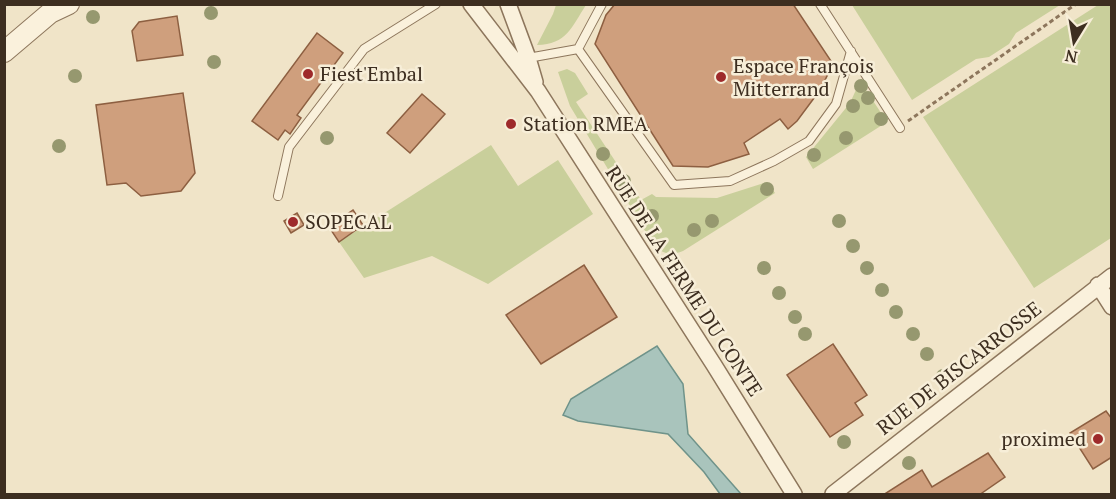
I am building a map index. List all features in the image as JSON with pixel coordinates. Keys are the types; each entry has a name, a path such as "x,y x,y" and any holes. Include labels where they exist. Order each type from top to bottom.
{"street":[{"path":"4,52 50,14 69,4"},
{"name":"RUE DE LA FERME DU CONTE","path":"471,4 538,91 714,365 794,495"},
{"name":"RUE DE LA FERME DU CONTE","path":"508,4 538,91"},
{"name":"RUE DE BISCARROSSE","path":"833,495 1112,276"},
{"path":"1098,285 1112,307"}],"lane":[{"path":"278,196 289,147 364,49 436,4"},
{"path":"578,49 602,4"},
{"path":"820,4 900,128"},
{"path":"528,58 578,49"},
{"path":"578,49 674,186 730,181 774,161 809,141 836,104 851,51"}],"path":[{"path":"900,128 917,113 1076,4"}],"green space":[{"path":"556,5 586,5 572,28 562,38 555,42 537,45 553,14"},
{"path":"852,5 1060,5 1016,33 1009,44 989,57 976,59 912,100"},
{"path":"1098,5 1111,5 1111,238 1034,288 923,117"},
{"path":"567,69 575,73 588,94 576,102 641,200 652,194 656,197 717,198 767,182 775,193 683,251 670,254 660,250 653,244 570,106 558,72"},
{"path":"860,81 887,122 813,169 806,157 850,103"},
{"path":"491,145 518,186 558,160 593,214 488,284 432,256 364,278 339,242"}],"water":[{"path":"657,346 683,384 688,434 741,494 720,494 704,472 668,434 578,421 563,415 571,399"}],"building":[{"name":"Espace François Mitterrand","path":"615,4 793,4 833,64 820,90 797,121 788,129 780,119 744,143 749,154 708,167 673,166 595,44 606,15"},
{"path":"177,16 183,55 137,61 132,31 139,22"},
{"path":"317,33 343,53 297,115 301,118 290,134 285,130 278,140 252,121"},
{"path":"183,93 195,173 181,191 141,196 126,183 107,185 96,105"},
{"path":"422,94 445,114 410,153 387,133"},
{"path":"353,210 363,225 339,242 329,227"},
{"path":"297,213 304,225 291,233 284,221"},
{"path":"584,265 617,317 541,364 506,315"},
{"path":"833,344 867,395 855,403 863,415 830,437 787,375"},
{"path":"1106,411 1112,419 1112,457 1093,469 1070,433"},
{"path":"988,453 1005,477 979,495 883,495 922,470 932,487"}],"place":[{"name":"Fiest'Embal","path":"308,74"},
{"name":"Espace François Mitterrand","path":"721,77"},
{"name":"Station RMEA","path":"511,124"},
{"name":"SOPECAL","path":"293,222"},
{"name":"proximed","path":"1098,439"}]}
